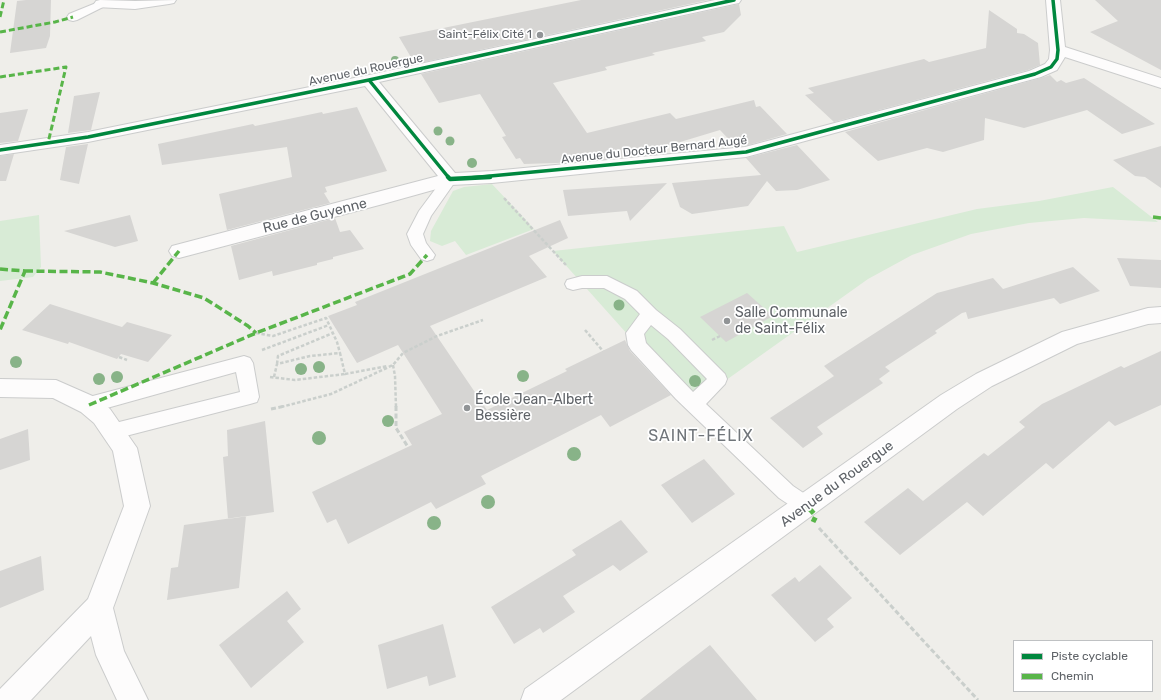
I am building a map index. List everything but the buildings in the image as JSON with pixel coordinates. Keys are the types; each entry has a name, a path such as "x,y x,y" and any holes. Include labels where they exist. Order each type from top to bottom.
{"street":[{"path":"101,4 135,5 169,0"},
{"name":"Avenue du Rouergue","path":"0,150 88,137 369,80 734,0"},
{"path":"1053,0 1058,50 1161,83"},
{"name":"Avenue du Docteur Bernard Augé","path":"450,179 492,177 746,152 1035,74 1051,67 1057,59 1058,50"},
{"path":"369,80 450,179"},
{"name":"Rue de Guyenne","path":"179,251 376,200 450,179"},
{"name":"Avenue du Rouergue","path":"536,700 810,514 949,402 984,380 1070,338 1148,316 1161,315"},
{"path":"0,388 56,389 89,405 102,416 125,448 137,506 99,608 10,700"},
{"path":"99,608 110,655 133,700"}],"lane":[{"path":"73,17 101,4"},
{"path":"427,255 419,245 415,234 424,215 450,179"},
{"path":"578,283 607,282 631,295 650,314 674,334 718,379 694,403"},
{"path":"650,314 635,332 637,345 683,394 810,514"},
{"path":"89,405 244,363 250,397 114,431"}],"path":[{"path":"502,195 578,283"},
{"path":"256,333 273,336 326,318 340,353 346,374"},
{"path":"267,410 331,394 393,365 403,353 437,336 483,320"},
{"path":"259,351 329,325"},
{"path":"585,330 603,351"},
{"path":"332,333 278,356 274,377 295,380 346,374 393,365"},
{"path":"277,364 310,356 340,353"},
{"path":"119,357 127,360"},
{"path":"393,365 395,376 396,428 408,447"},
{"path":"810,514 978,700"}],"green space":[{"path":"492,184 534,229 466,255 455,241 442,246 430,241 431,231 453,191 464,187"},
{"path":"1113,187 1158,222 1084,218 1029,223 971,234 912,255 868,279 694,403 637,345 553,251 784,226 797,252 977,209 1039,201"},
{"path":"39,215 41,267 33,277 0,281 0,221"}],"marked path":[{"path":"0,17 4,0"},
{"path":"0,32 55,22 73,17"},
{"path":"0,77 66,67 48,143"},
{"path":"1153,217 1161,218"},
{"path":"153,283 179,251"},
{"path":"89,405 256,333 410,274 427,255"},
{"path":"0,269 25,271 0,330"},
{"path":"25,271 100,272 153,283 204,298 248,326 256,333"},
{"path":"807,506 816,516 813,522"}],"cycle path":[{"path":"0,150 88,137 369,80 734,0"},
{"path":"369,80 450,179 492,177 746,152 1035,74 1051,67 1057,59 1058,50 1053,0"}],"place":[{"name":"Saint-Félix Cité 1","path":"540,35"},
{"name":"Salle Communale de Saint-Félix","path":"727,321"},
{"name":"École Jean-Albert Bessière","path":"467,408"}],"district":[{"name":"SAINT-FÉLIX","path":"701,436"}]}
